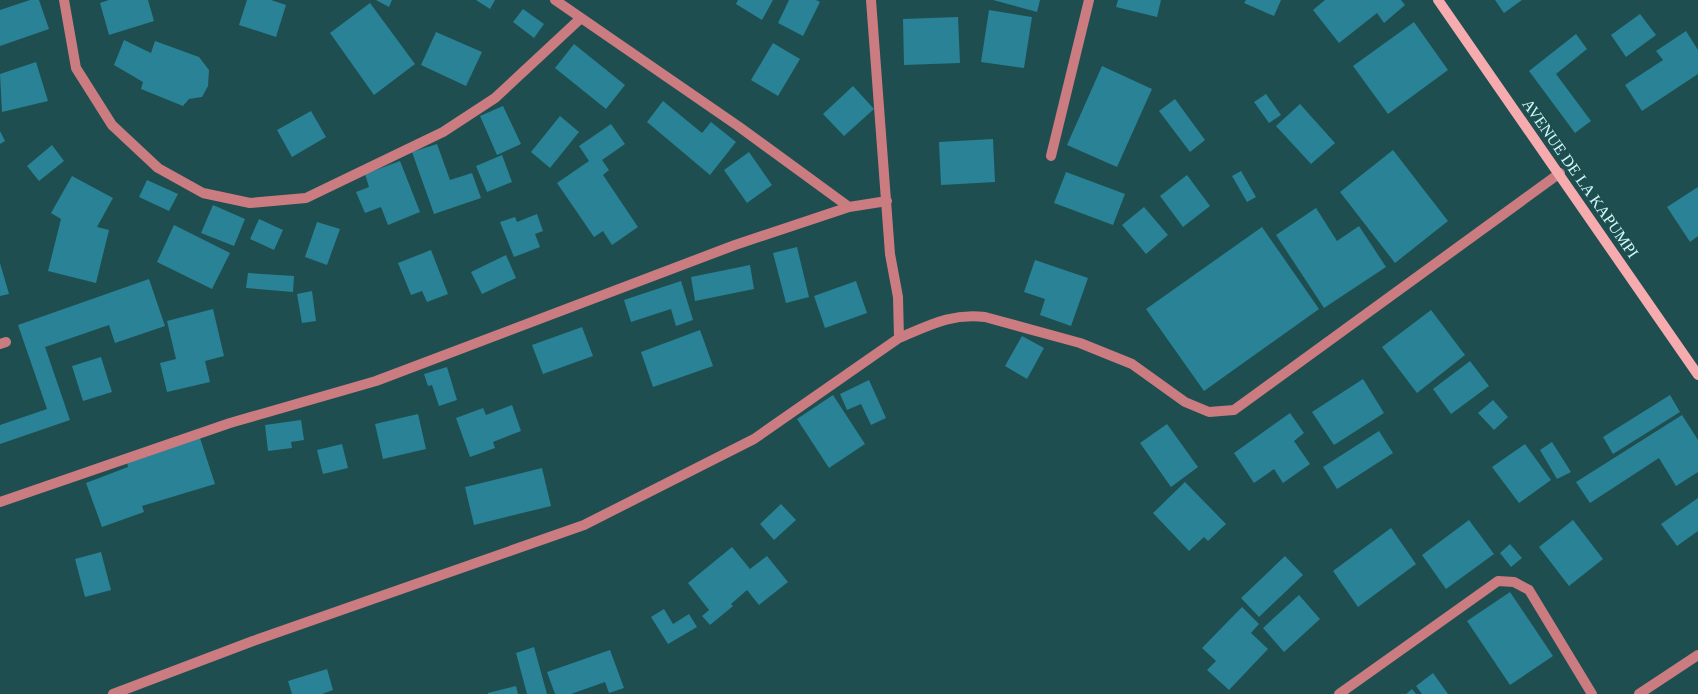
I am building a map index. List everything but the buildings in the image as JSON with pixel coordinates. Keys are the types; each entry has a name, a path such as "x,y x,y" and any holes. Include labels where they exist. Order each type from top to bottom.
{"main road":[{"name":"AVENUE DE LA KAPUMPI","path":"1438,0 1560,173 1698,375"}],"street":[{"path":"64,0 76,68 112,125 158,168 203,193 250,202 306,198 443,132 495,98 580,18"},
{"path":"554,0 738,126 849,208"},
{"path":"872,0 890,254 898,297 899,338"},
{"path":"1051,156 1089,0"},
{"path":"113,694 253,640 584,525 754,439 899,338 944,318 972,315 985,317 1080,344 1132,364 1185,402 1209,412 1234,410 1560,173"},
{"path":"0,502 230,422 376,381 735,245 849,208 887,201"},
{"path":"1339,694 1498,581 1514,582 1529,590 1592,694"},
{"path":"1638,694 1698,654"}]}
